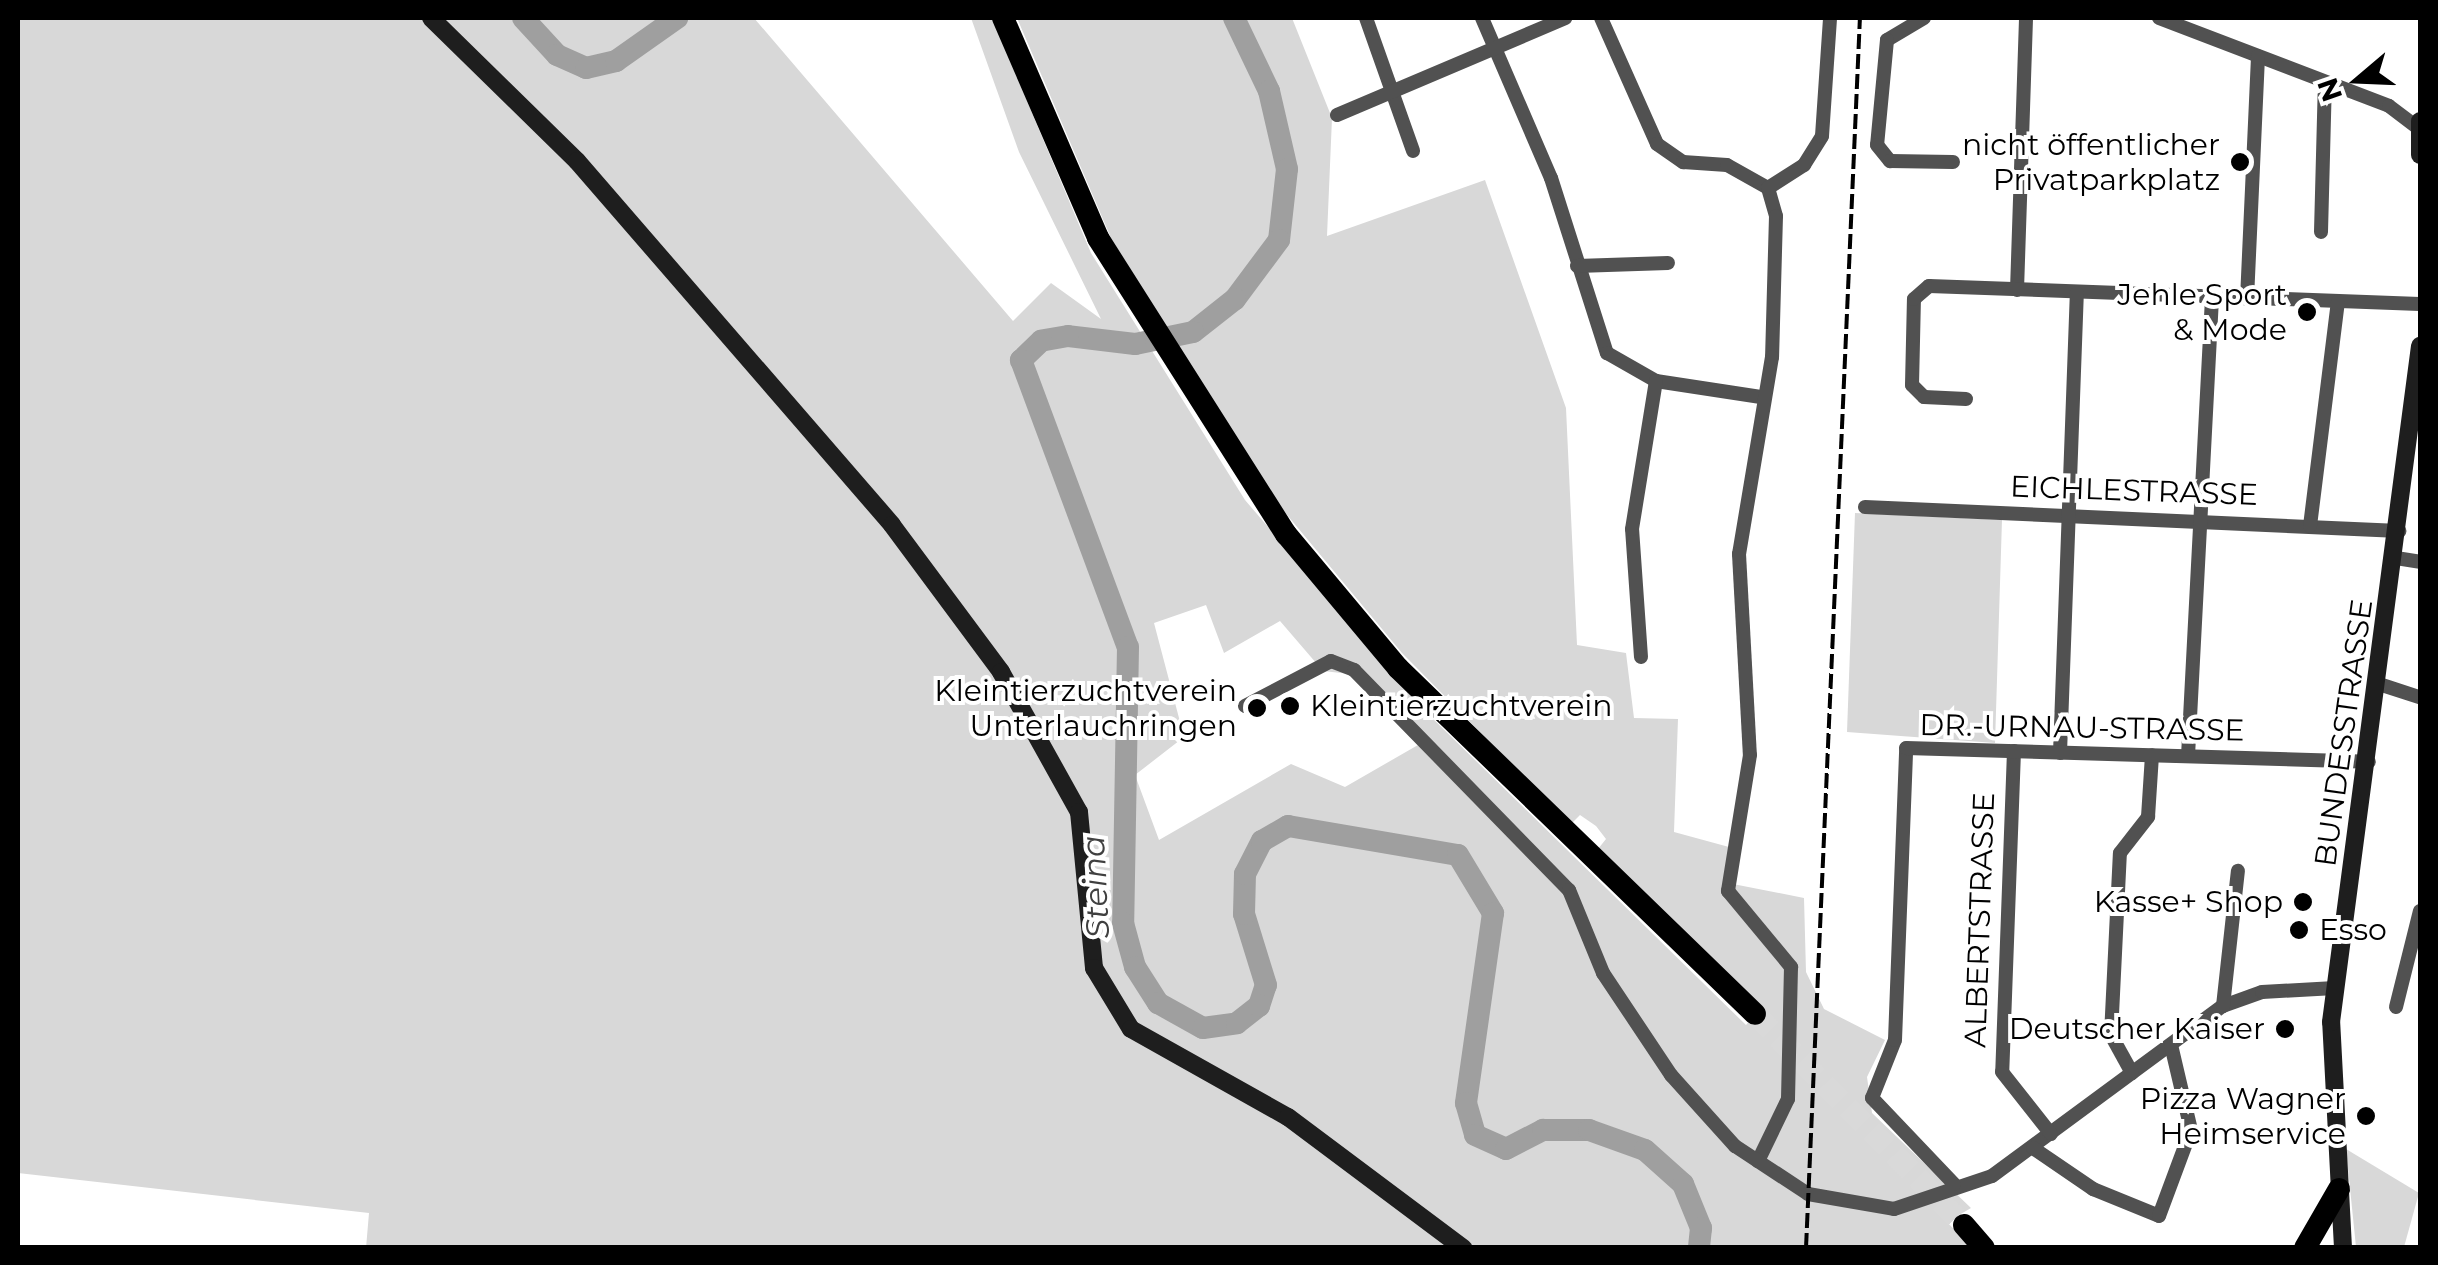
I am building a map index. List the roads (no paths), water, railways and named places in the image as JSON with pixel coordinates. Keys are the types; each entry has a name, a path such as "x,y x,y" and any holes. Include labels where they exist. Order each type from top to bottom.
{"highway":[{"path":"1003,18 1060,158 1152,332 1176,374 1286,534 1385,654 1754,1014"},
{"path":"2304,1248 2339,1189"},
{"path":"1964,1225 1984,1248"}],"main road":[{"path":"432,18 590,175 892,525 1001,672 1080,812 1094,968 1131,1030 1288,1117 1463,1248"},
{"path":"2419,124 2420,155"},
{"name":"BUNDESSTRASSE","path":"2344,1248 2329,1080 2335,988 2382,685 2420,346"}],"street":[{"path":"1366,18 1413,150"},
{"path":"1482,18 1552,178 1607,353 1656,381 1760,397"},
{"path":"1337,115 1564,18"},
{"path":"1601,18 1657,144 1683,162 1727,165 1768,188"},
{"path":"1768,188 1804,164 1822,136 1830,18"},
{"path":"1924,18 1887,40 1877,145 1890,161 1953,162"},
{"path":"2017,290 2026,18"},
{"path":"2158,18 2326,82 2419,124"},
{"path":"2247,299 2258,56"},
{"path":"2321,232 2326,82"},
{"path":"1758,1161 1788,1099 1791,967 1728,891 1750,755 1739,554 1760,397 1777,309 1768,188"},
{"path":"1577,266 1668,262"},
{"path":"1966,399 1924,398 1912,385 1914,299 1929,286 2420,304"},
{"path":"2060,752 2078,293"},
{"path":"2188,756 2212,298"},
{"path":"2310,526 2338,302"},
{"path":"1641,657 1632,529 1656,381"},
{"name":"EICHLESTRASSE","path":"1866,507 2400,531"},
{"path":"2396,558 2420,562"},
{"path":"1246,706 1332,661 1354,670 1535,848 1570,890 1636,1032 1758,1161 1808,1194 1871,1208 1918,1203 1954,1184 1992,1176 2223,1006 2262,992 2335,988"},
{"path":"2382,685 2420,698"},
{"name":"DR.-URNAU-STRASSE","path":"1954,1184 1872,1098 1894,1040 1906,748 2369,762"},
{"name":"ALBERTSTRASSE","path":"2014,751 2002,1072 2050,1134"},
{"path":"2132,1073 2111,1035 2120,853 2148,817 2152,755"},
{"path":"2223,1006 2238,871"},
{"path":"2396,1006 2420,911"},
{"path":"2033,1148 2093,1188 2160,1216 2192,1130 2171,1045"}],"waterway":[{"name":"Steina","path":"523,18 557,55 586,68 616,61 677,18"},
{"name":"Steina","path":"1234,18 1269,91 1287,169 1279,240 1235,299 1193,332 1135,344 1068,336 1041,341 1021,360 1128,647 1123,923 1135,967 1158,1003 1203,1028 1237,1023 1259,1006 1266,985 1244,914 1245,874 1262,841 1288,826 1458,855 1493,913 1466,1103 1475,1135 1506,1149 1543,1130 1589,1130 1645,1150 1683,1184 1701,1228 1699,1248"}],"tunnel":[{"path":"1755,1014 1964,1225"}],"railway":[{"path":"1806,1248 1860,18"}],"place":[{"name":"nicht öffentlicher Privatparkplatz","path":"2240,162"},
{"name":"Jehle Sport & Mode","path":"2307,312"},
{"name":"Kleintierzuchtverein","path":"1290,706"},
{"name":"Kleintierzuchtverein Unterlauchringen","path":"1257,708"},
{"name":"Kasse+ Shop","path":"2303,902"},
{"name":"Esso","path":"2299,930"},
{"name":"Deutscher Kaiser","path":"2285,1029"},
{"name":"Pizza Wagner Heimservice","path":"2366,1116"}]}
